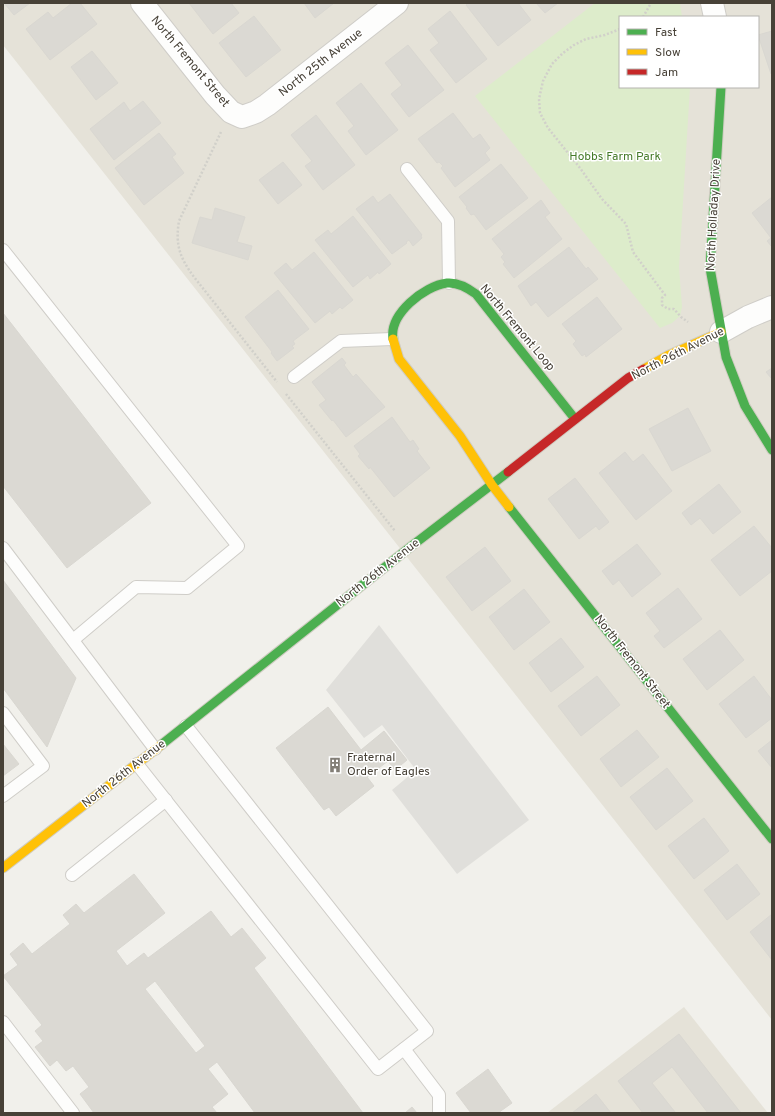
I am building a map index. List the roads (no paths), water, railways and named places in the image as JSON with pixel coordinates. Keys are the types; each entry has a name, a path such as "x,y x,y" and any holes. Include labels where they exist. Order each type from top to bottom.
{"street":[{"name":"North Fremont Street","path":"142,3 216,95 237,114"},
{"name":"North 25th Avenue","path":"237,114 256,112 267,105 397,3"},
{"path":"712,3 715,16"},
{"name":"North Holladay Drive","path":"721,88 710,268 726,357 745,406 772,450"},
{"path":"449,283 432,288 419,296 397,317 392,328 394,349 399,359 481,464 492,485"},
{"name":"North Fremont Loop","path":"449,283 467,288 476,294 575,419"},
{"name":"North 26th Avenue","path":"3,868 186,726 409,548 628,378 670,355 722,332 748,317 772,307"},
{"name":"North Fremont Street","path":"492,485 772,838"}],"lane":[{"path":"406,169 448,221 449,283"},
{"path":"3,250 238,546 187,588 136,588 73,640"},
{"path":"294,377 341,341 392,339"},
{"path":"3,548 155,749"},
{"path":"3,713 43,766 3,796"},
{"path":"137,764 378,1069 404,1049 427,1031 186,726"},
{"path":"72,874 166,800"},
{"path":"3,1022 73,1113"},
{"path":"404,1049 439,1095 439,1113"}],"place":[{"name":"Fraternal Order of Eagles","path":"335,765"}],"park label":[{"name":"Hobbs Farm Park","path":"615,157"}]}
